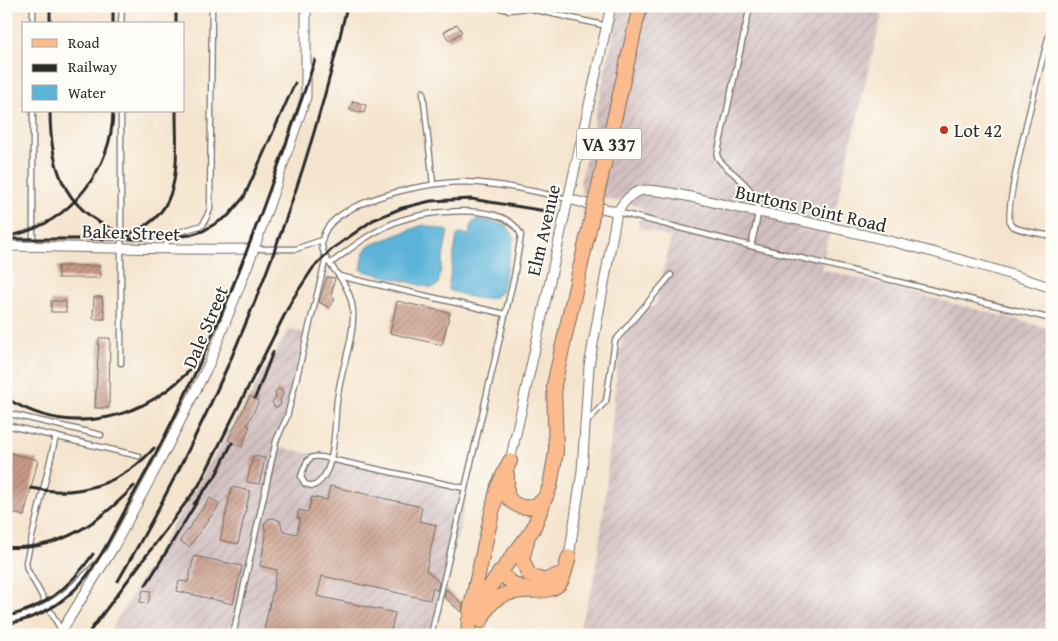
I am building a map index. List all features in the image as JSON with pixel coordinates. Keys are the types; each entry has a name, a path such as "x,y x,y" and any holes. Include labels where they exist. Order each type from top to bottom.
{"main road":[{"name":"VA 337","path":"474,625 484,595 533,529 549,490 556,452 554,385 640,6"},
{"path":"510,461 505,491 511,502 520,506 530,507 540,504 549,490"},
{"path":"474,625 498,486 510,461"},
{"path":"533,529 522,559 524,569 532,578 544,581 553,578 562,571 568,557"},
{"path":"474,625 493,602 513,592 548,590 558,585 563,577 568,557"},
{"path":"499,573 515,585 529,590"}],"street":[{"name":"Dale Street","path":"60,633 112,548 209,364 274,198 306,97 306,6"},
{"name":"Elm Avenue","path":"510,461 570,199 611,6"},
{"name":"Burtons Point Road","path":"617,212 628,198 645,190 758,212 913,248 1013,275 1052,288"},
{"path":"568,557 582,471 589,366 617,212 570,199"},
{"name":"Baker Street","path":"6,246 121,247 165,250 254,249"}],"lane":[{"path":"33,6 33,22"},
{"path":"121,22 122,6"},
{"path":"165,250 169,235 203,225 210,209 212,6"},
{"path":"492,6 509,10 527,7 607,26"},
{"path":"750,6 717,156 721,162 753,190 758,212 751,246"},
{"path":"1052,23 1012,187 1008,218 1016,228 1052,236"},
{"path":"423,92 434,184"},
{"path":"33,112 33,246"},
{"path":"121,112 121,363"},
{"path":"464,488 330,459 318,456 311,456 306,461 301,477 305,484 313,486 319,484 330,459 337,428 336,407 352,325 352,302 339,276 326,257 322,240 330,224 356,208 390,193 434,184 481,183 570,199"},
{"path":"330,264 368,236 410,218 456,212 500,217 518,230 521,242 430,635"},
{"path":"617,212 1052,320"},
{"path":"254,249 296,249 322,240"},
{"path":"232,635 276,441 287,417 326,257"},
{"path":"585,425 606,401 615,341 671,275"},
{"path":"339,276 505,314"},
{"path":"6,413 102,435"},
{"path":"6,425 139,456"},
{"path":"56,436 26,562 27,570 48,606 60,633"},
{"path":"6,620 29,614 48,606 72,588 112,548"}],"shaded area":[{"path":"620,6 884,6 821,269 1052,329 1052,635 577,635 593,585 604,510 618,357 625,331 635,314 641,309 655,306 671,238 638,227 642,207 582,193 580,183"},
{"path":"289,330 304,332 279,447 469,487 434,635 108,635"}],"water":[{"path":"478,219 506,225 514,236 501,292 490,298 483,299 450,291 448,288 457,236 460,233 469,235 472,223"},
{"path":"423,225 448,231 438,285 432,288 361,270 364,252 368,246"}],"building":[{"path":"457,24 462,32 449,41 444,32"},
{"path":"353,101 366,105 364,113 350,110"},
{"path":"58,266 100,266 100,278 58,278"},
{"path":"327,277 335,278 331,296 335,299 329,308 319,302"},
{"path":"94,297 102,297 105,319 93,319"},
{"path":"51,301 66,301 66,312 51,312"},
{"path":"397,301 450,313 442,345 390,333"},
{"path":"99,338 110,338 109,408 95,408"},
{"path":"278,389 282,390 283,394 280,400 281,405 275,408 272,402 276,397 275,392"},
{"path":"250,396 259,401 247,425 250,426 242,447 228,440"},
{"path":"6,452 38,460 24,516 6,511"},
{"path":"253,456 265,458 259,484 247,482"},
{"path":"330,486 422,507 419,521 436,525 426,570 439,582 437,591 433,587 430,600 322,576 317,596 395,613 390,635 263,635 277,570 260,566 266,536 264,524 268,519 274,518 280,521 283,531 297,534 300,518 297,518 299,510 308,512 312,497 327,500"},
{"path":"232,487 250,491 238,544 220,540"},
{"path":"210,498 220,504 189,547 180,541"},
{"path":"194,556 242,566 233,604 177,591 179,581 188,582"},
{"path":"446,589 463,604 462,613 444,597"},
{"path":"143,590 151,591 148,604 140,602"}],"railway":[{"path":"50,6 50,22"},
{"path":"113,6 113,22"},
{"path":"176,6 176,22"},
{"path":"118,581 156,513 191,444 255,302 307,156 329,81 347,6"},
{"path":"6,624 27,619 57,605 81,583 110,539 163,440 213,334 277,171 315,60"},
{"path":"6,239 157,239 190,235 203,231 228,216 244,197 295,83"},
{"path":"50,112 54,154 66,189 77,204 91,217 108,227 130,236"},
{"path":"14,235 35,228 53,218 70,205 84,190 96,172 105,153 111,132 113,112"},
{"path":"124,235 144,227 158,216 167,202 173,186 176,168 176,112"},
{"path":"87,635 199,485 292,300 313,268 332,249 373,220 402,208 431,201 471,199 546,211"},
{"path":"255,398 273,352"},
{"path":"6,398 31,411 56,418 82,420 107,417 132,410 155,398 177,383 196,363"},
{"path":"194,504 215,477 232,443"},
{"path":"31,488 65,491 98,485 128,471 154,448"},
{"path":"6,547 43,545 77,532 107,511 134,486"},
{"path":"146,585 198,500"},
{"path":"6,616 33,608 56,594 76,576 93,554"},
{"path":"6,634 11,635"}],"place":[{"name":"Lot 42","path":"944,130"}]}
